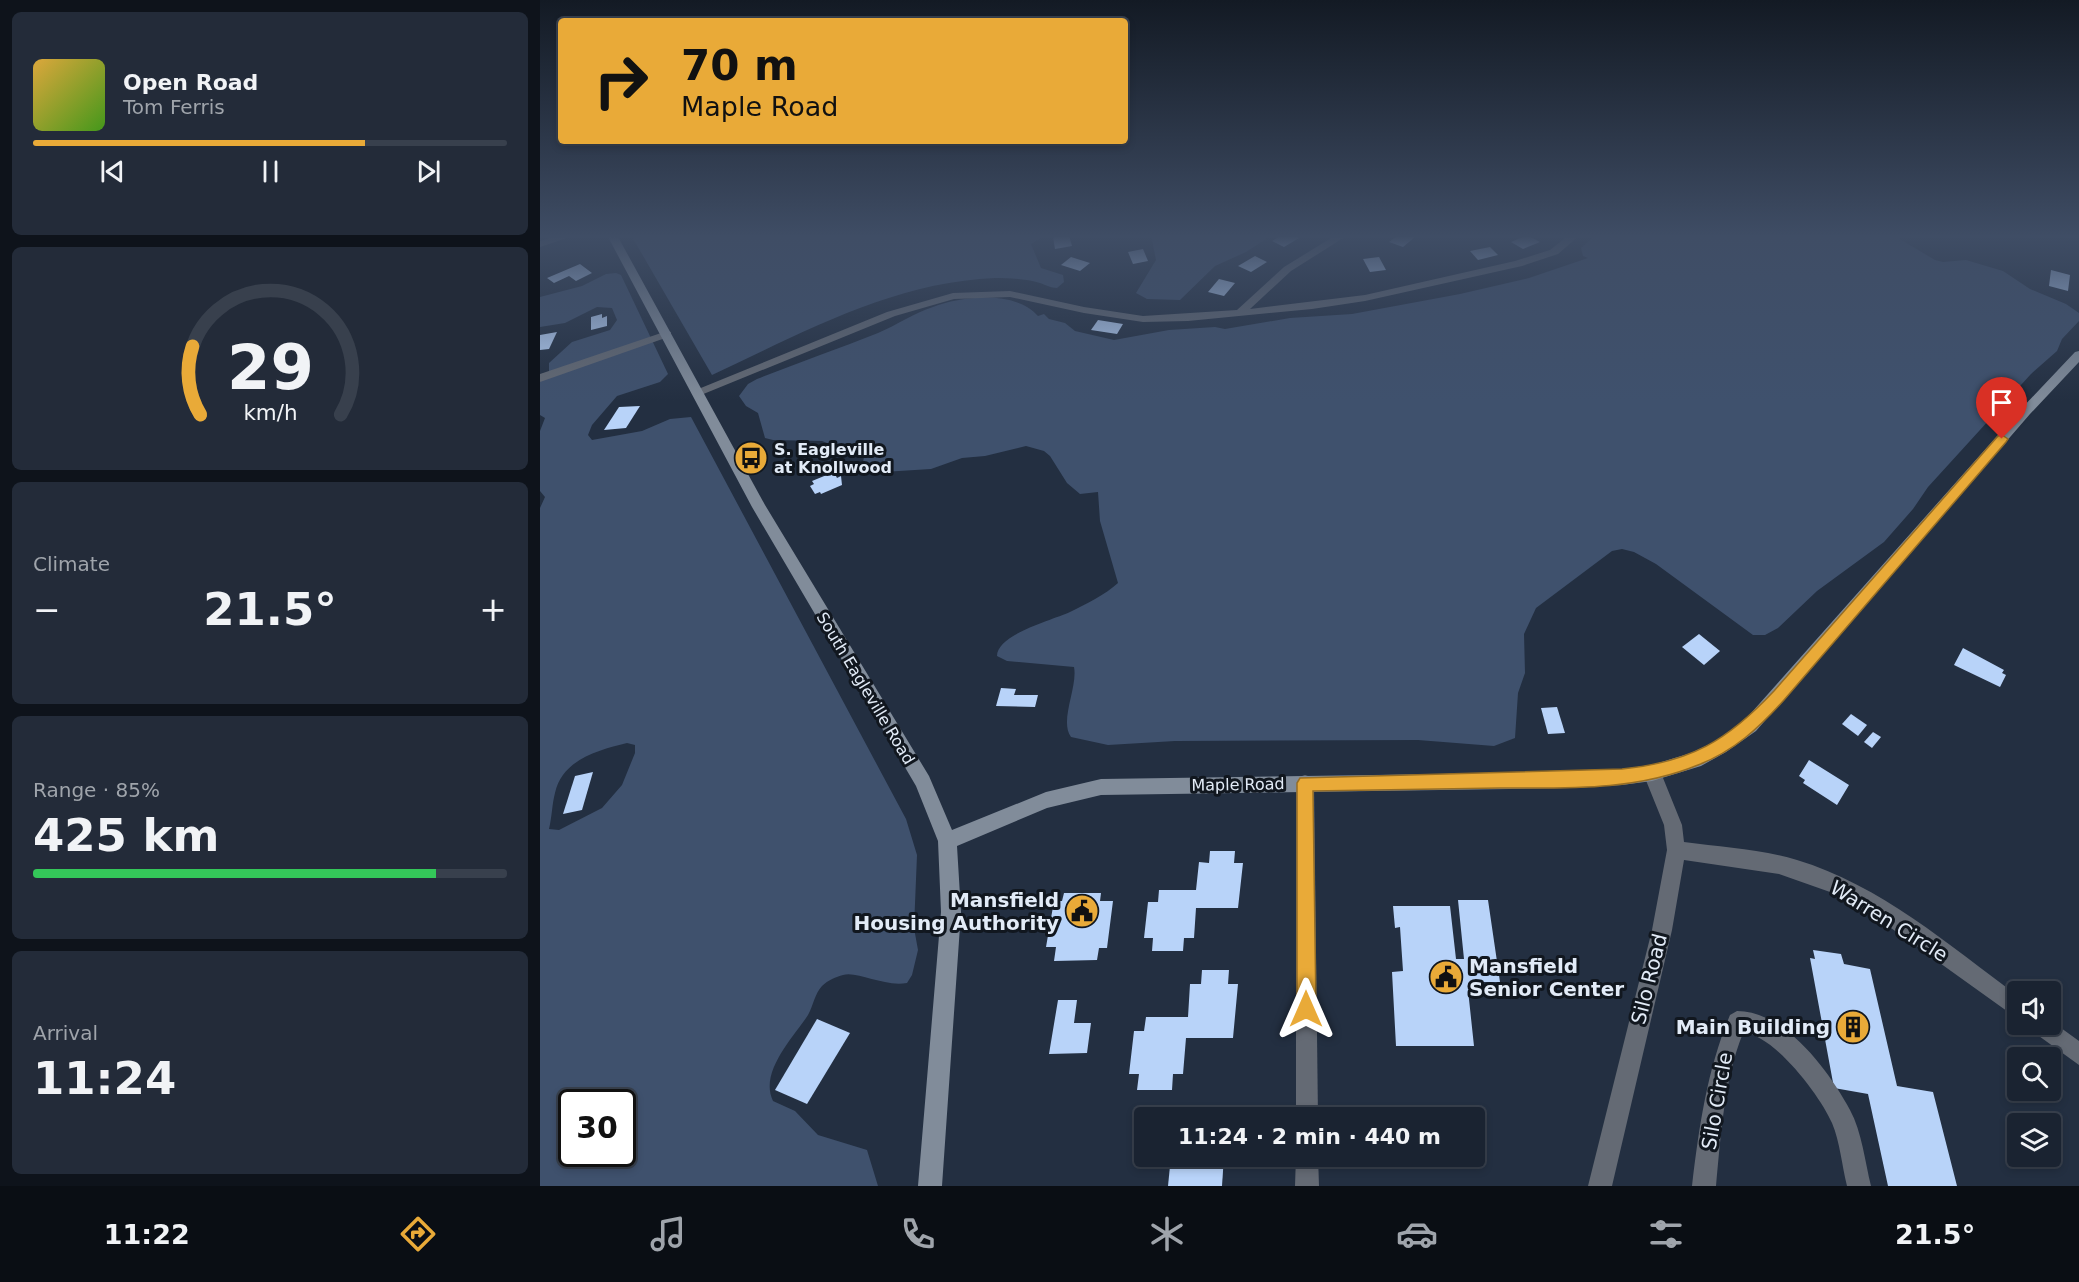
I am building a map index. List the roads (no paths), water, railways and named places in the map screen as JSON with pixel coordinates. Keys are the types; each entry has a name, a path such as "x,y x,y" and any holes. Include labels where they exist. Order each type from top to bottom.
{"street":[{"name":"South Eagleville Road","path":"643,290 759,507 922,782 947,841 951,912 936,1132 930,1186"},
{"path":"1240,313 1262,290"},
{"path":"697,392 891,314 953,296 1010,294 1084,310 1143,319 1240,313 1339,303 1397,290"},
{"path":"540,378 667,334"},
{"name":"Maple Road","path":"947,841 1046,800 1101,787 1570,780 1652,773 1695,760 1720,747 1750,726 2026,411 2079,355"},
{"name":"Silo Road","path":"1600,1186 1662,930 1676,849 1673,825 1652,773"},
{"path":"1305,783 1307,1107"},
{"name":"Warren Circle","path":"1676,849 1809,874 1851,892 1941,952 2007,1001"},
{"name":"Silo Circle","path":"1704,1186 1708,1141 1728,1041 1737,1022 1753,1022 1776,1034 1813,1074 1842,1118 1859,1186"},
{"path":"2054,1035 2079,1054"},
{"path":"1307,1167 1307,1186"}],"place":[{"name":"S. Eagleville at Knollwood","path":"751,458"},
{"name":"Mansfield Housing Authority","path":"1082,911"},
{"name":"Mansfield Senior Center","path":"1446,977"},
{"name":"Main Building","path":"1853,1027"}]}
